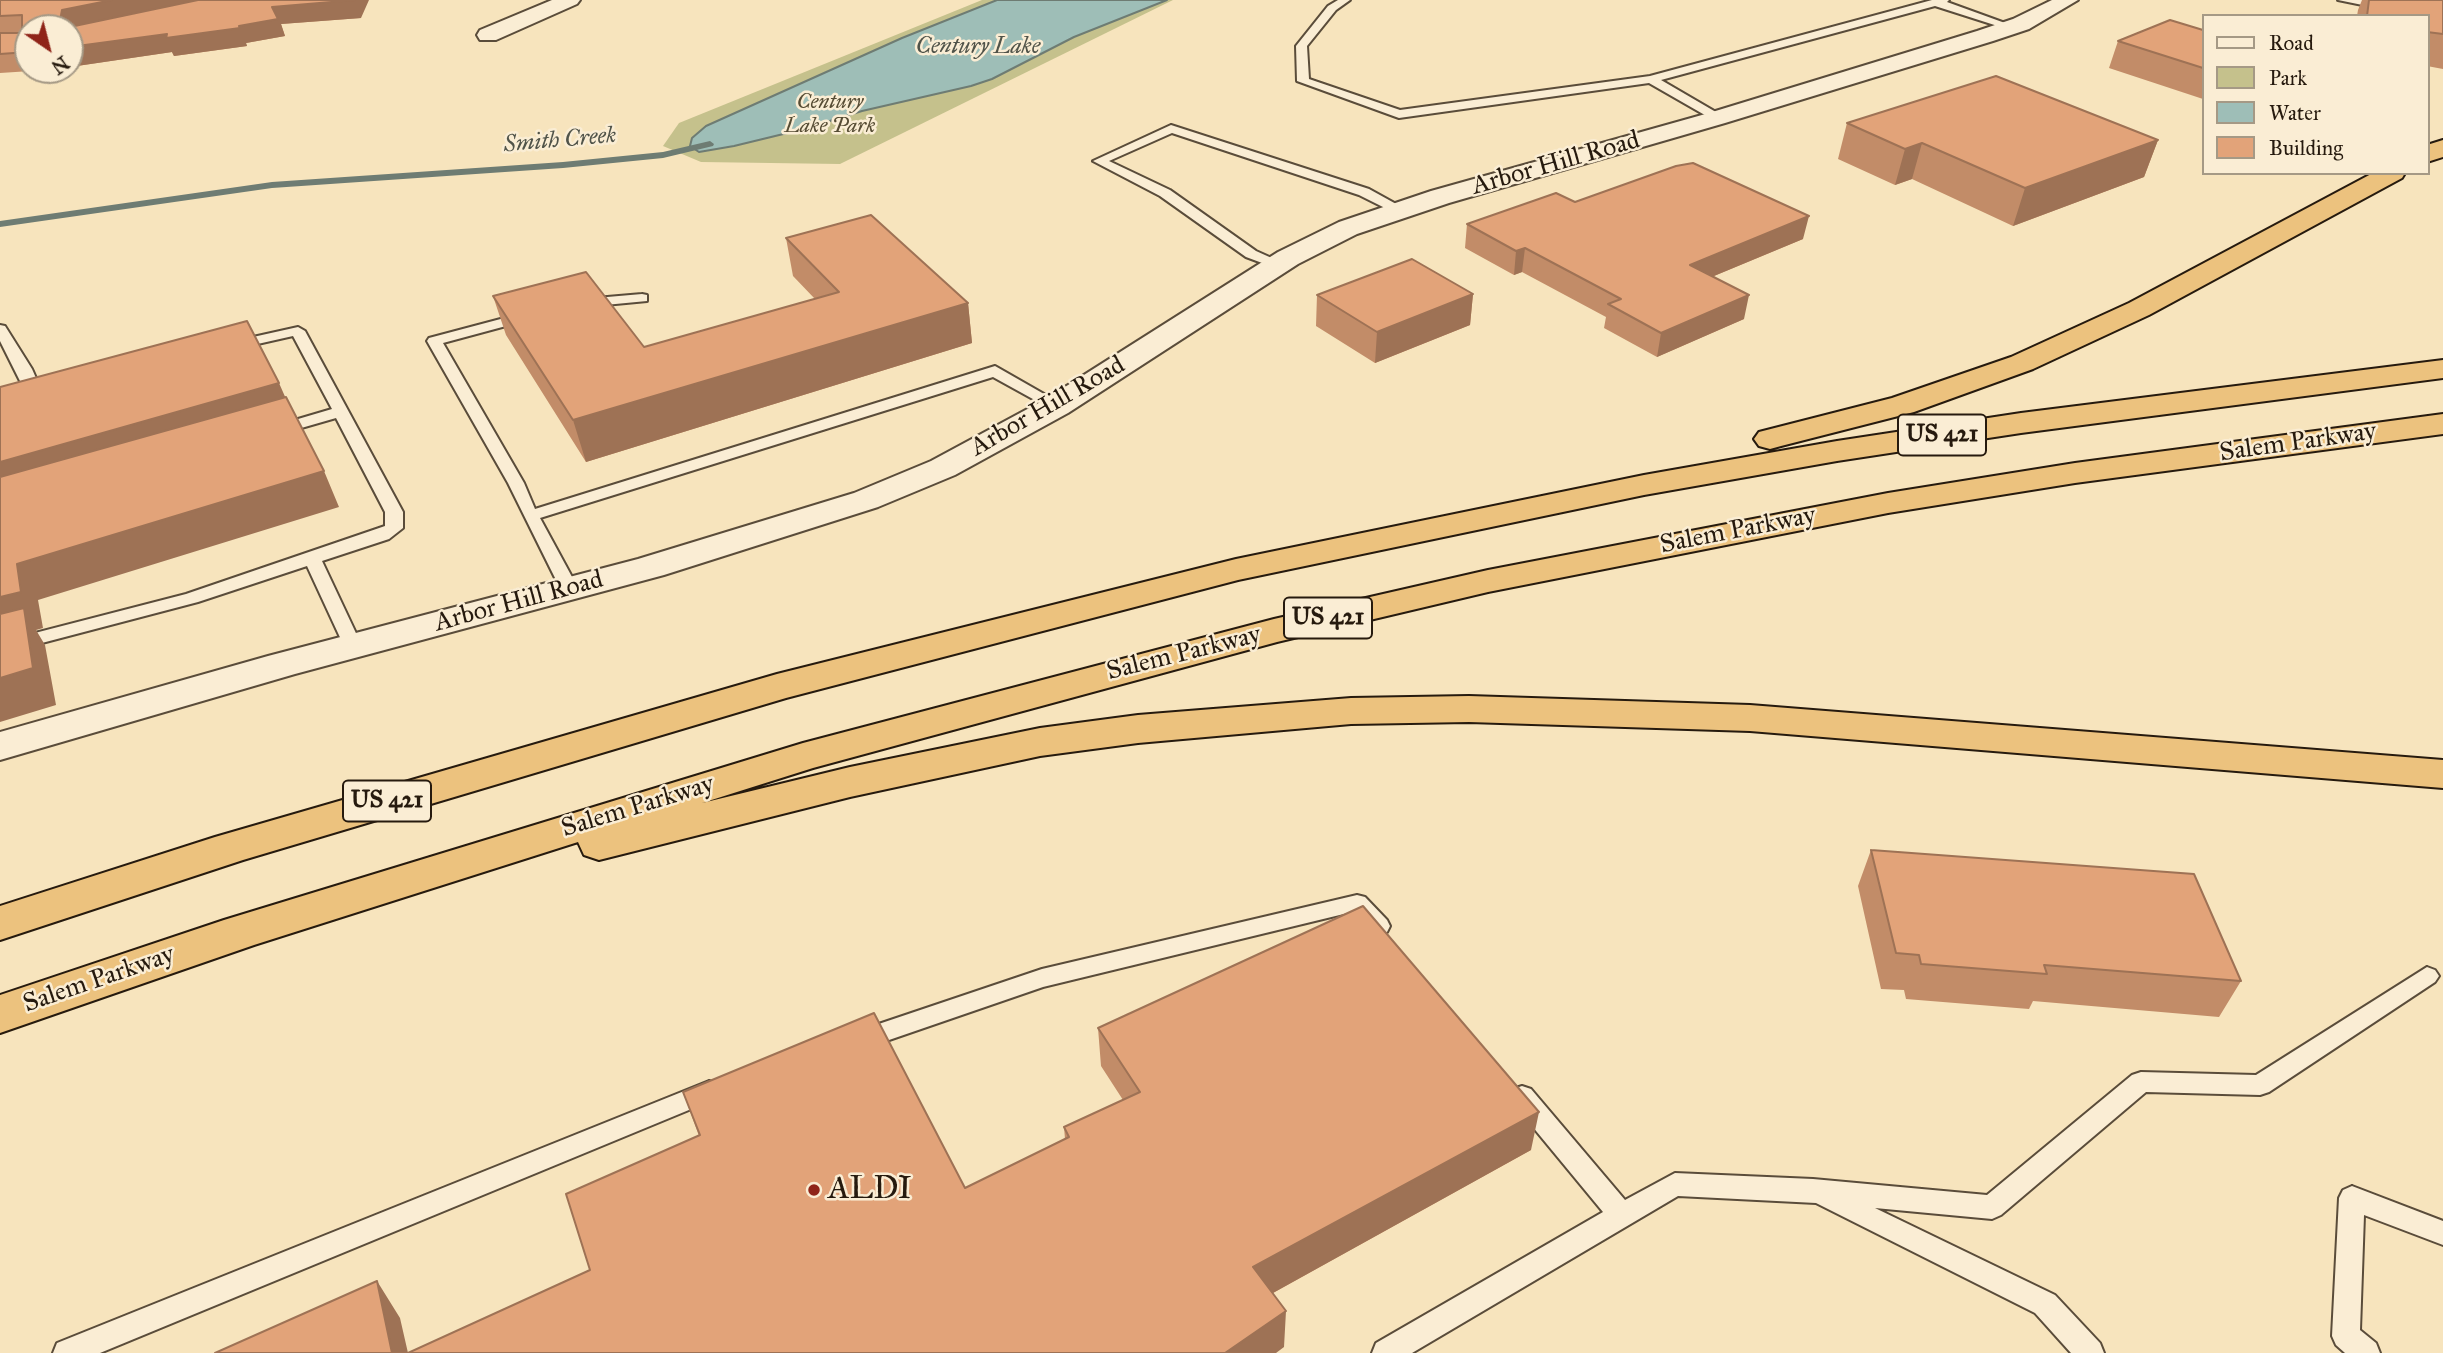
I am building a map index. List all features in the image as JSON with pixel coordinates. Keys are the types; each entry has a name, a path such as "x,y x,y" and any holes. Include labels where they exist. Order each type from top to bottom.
{"highway":[{"path":"1445,524 1903,405 1962,386 2083,337 2389,175"},
{"name":"Salem Parkway","path":"0,923 257,840 777,687 1223,573 1445,524 1644,485 1850,449 2021,423 2443,369"},
{"name":"Salem Parkway","path":"0,1014 240,932 803,757 1048,689 1408,600 1691,539 1888,503 2076,473 2443,424"},
{"path":"240,932 948,760 1076,737 1257,718 1469,709 1737,718 2443,774"}],"street":[{"path":"488,35 570,0"},
{"name":"Arbor Hill Road","path":"0,746 780,529 866,500 943,468 1057,406 1278,264 1348,228 2011,27 2068,0"}],"lane":[{"path":"1345,0 1332,8 1301,47 1303,80 1399,114 1651,79 1941,1 2011,27"},
{"path":"2343,0 2403,10"},
{"path":"1651,79 1717,118"},
{"path":"1278,264 1251,254 1165,193 1099,161 1171,130 1364,192 1401,210"},
{"path":"573,304 642,298"},
{"path":"548,311 434,341 516,482 530,516 569,588"},
{"path":"0,328 24,369 37,399"},
{"path":"0,648 192,598 383,535 394,528 394,512 298,331 221,349"},
{"path":"530,516 995,371 1011,383 1057,406"},
{"path":"261,435 340,412"},
{"path":"312,558 353,646"},
{"path":"844,1045 1042,978 1357,903 1395,945"},
{"path":"1386,1353 1620,1213 1675,1184 1813,1191 1992,1207 2141,1082 2260,1085 2427,976"},
{"path":"1506,1077 1620,1213"},
{"path":"67,1353 738,1081"},
{"path":"1813,1191 2045,1304 2090,1353"},
{"path":"2366,1353 2346,1336 2352,1198 2443,1233"}],"green space":[{"name":"Century Lake","path":"982,0 1173,0 840,164 701,162 663,146 679,123"}],"water":[{"name":"Century Lake","path":"997,0 1167,0 1074,37 992,79 971,86 862,111 734,146 699,152 690,146 692,138 706,126 902,38"}],"building":[{"path":"0,0 112,0 62,10 61,14 0,16"},
{"path":"198,0 355,0 272,7 278,19 239,26 240,28 166,38 167,34 84,45 84,24"},
{"path":"2369,0 2443,0 2443,34 2429,32 2429,14 2367,14"},
{"path":"2170,20 2202,30 2202,68 2118,41"},
{"path":"0,33 14,33 14,53 0,54"},
{"path":"1996,76 2158,140 2025,188 1922,143 1905,149 1847,123"},
{"path":"1693,163 1809,216 1690,265 1749,295 1661,333 1608,304 1621,299 1525,248 1516,251 1467,224 1556,193 1575,202 1676,166"},
{"path":"871,215 968,303 573,420 493,296 586,272 644,347 839,292 786,238"},
{"path":"1412,259 1473,294 1377,332 1317,295"},
{"path":"247,321 279,383 0,462 0,387"},
{"path":"286,397 324,471 17,564 21,592 0,597 0,477"},
{"path":"24,608 33,668 0,678 0,614"},
{"path":"1871,850 2194,874 2241,981 2044,965 2047,974 1921,964 1919,955 1896,953"},
{"path":"1363,906 1539,1112 1253,1267 1286,1311 1225,1353 408,1353 590,1270 566,1194 700,1135 683,1092 874,1013 965,1188 1069,1137 1064,1127 1140,1092 1098,1028"},
{"path":"377,1281 392,1353 215,1353"}],"waterway":[{"name":"Smith Creek","path":"0,224 272,185 563,165 663,155 710,144"}],"place":[{"name":"ALDI","path":"814,1190"}],"park label":[{"name":"Century Lake Park","path":"830,115"}]}
